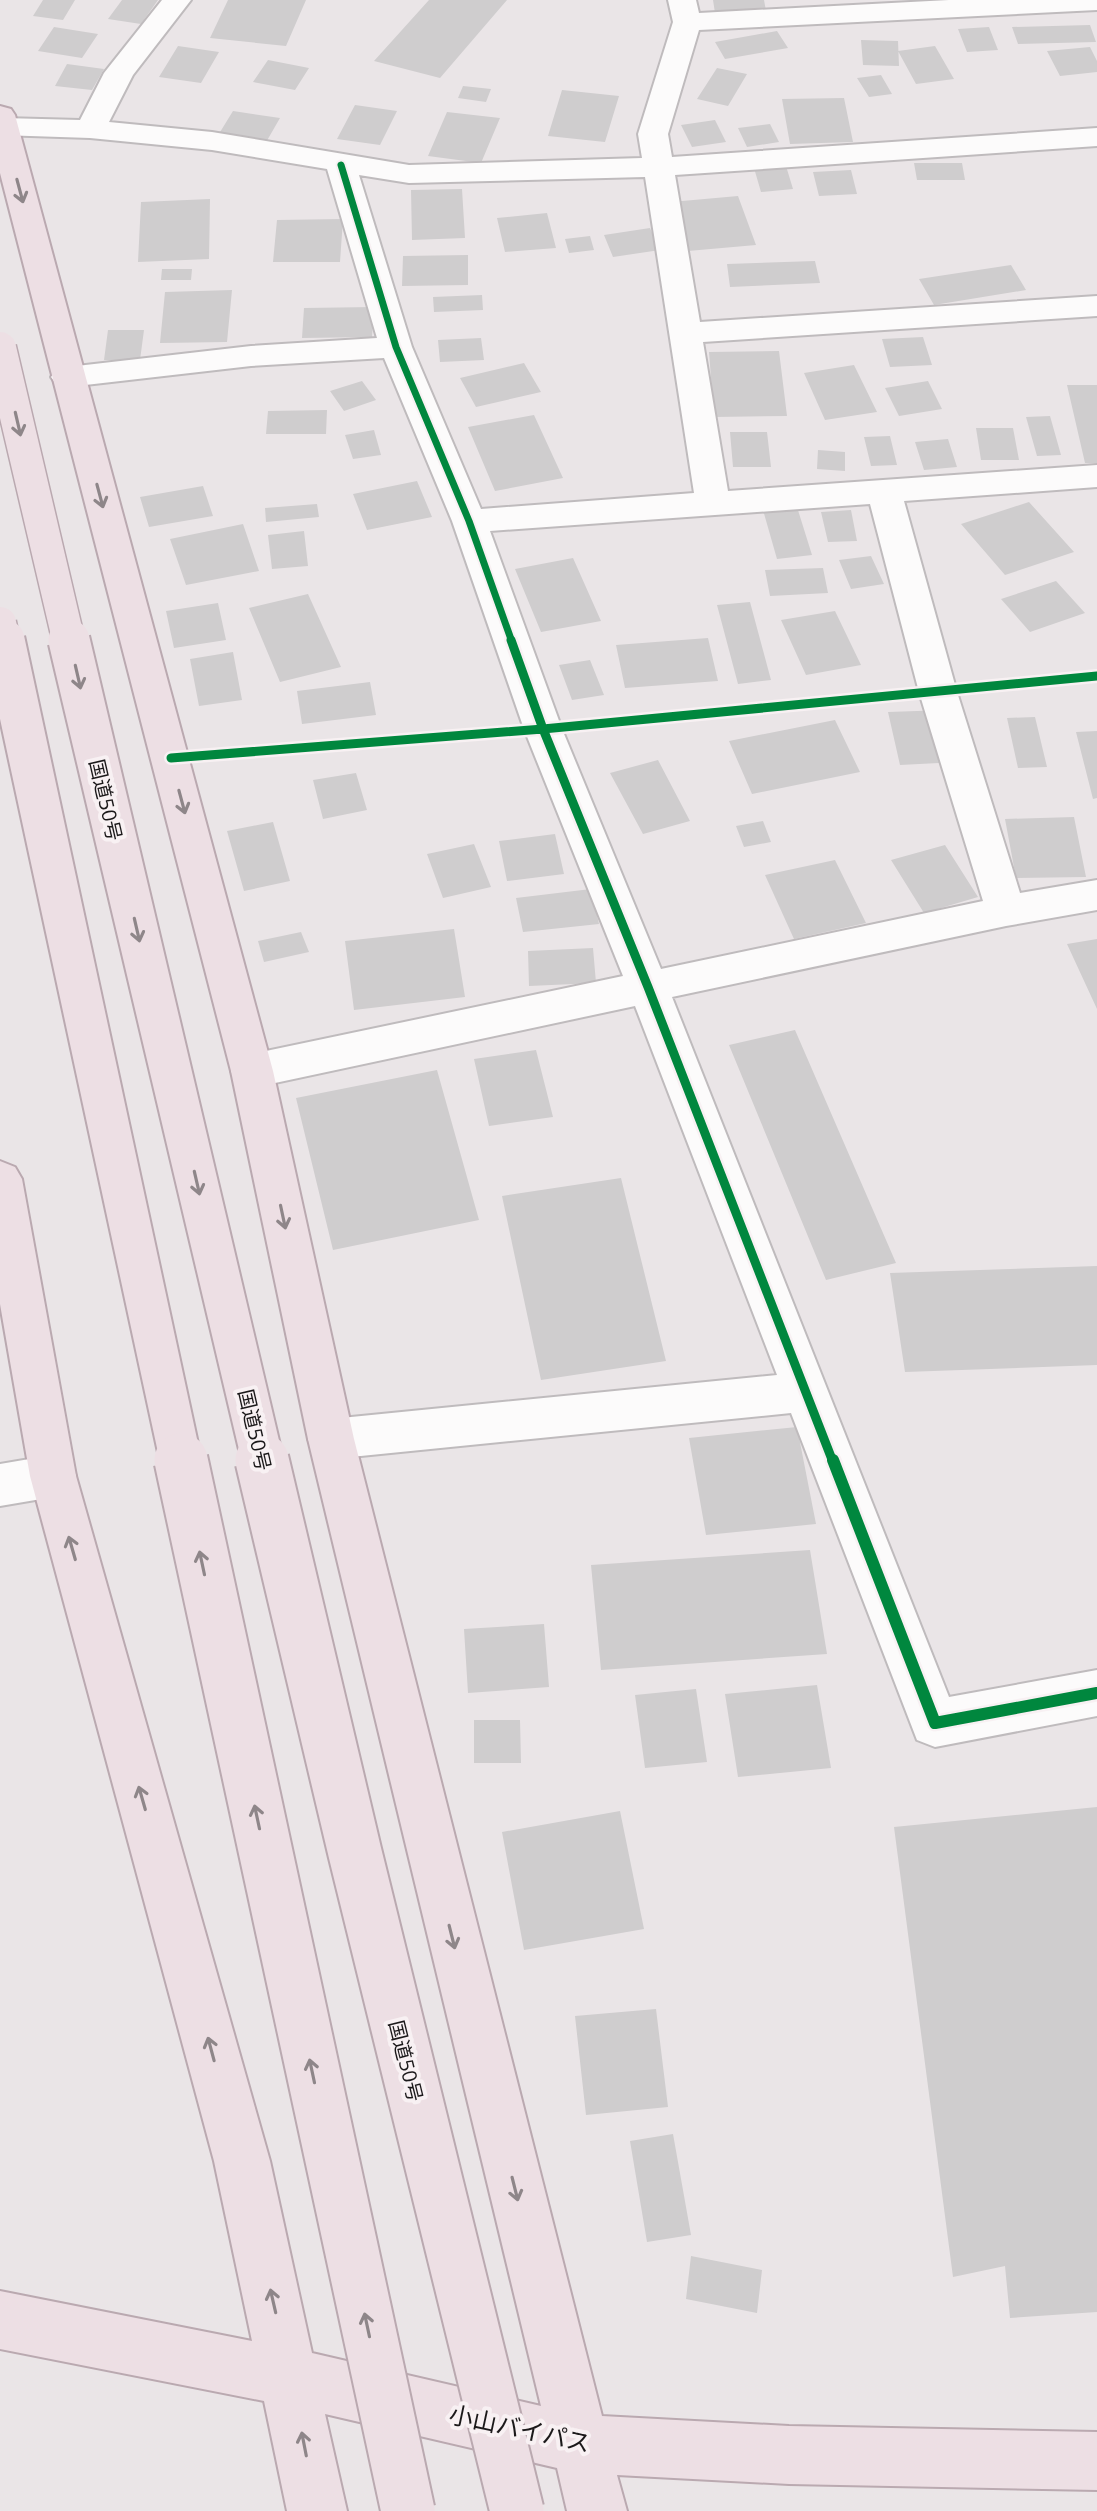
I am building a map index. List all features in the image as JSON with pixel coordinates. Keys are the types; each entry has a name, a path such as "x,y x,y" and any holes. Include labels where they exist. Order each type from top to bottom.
{"highway":[{"path":"2,121 252,1071 331,1439 597,2511"},
{"name":"国道50号","path":"0,348 355,1853 517,2511"},
{"path":"0,623 408,2511"},
{"path":"0,1179 53,1476 242,2161 317,2511"},
{"name":"小山バイパス","path":"0,2320 290,2377 578,2444 789,2455 1097,2461"}],"street":[{"path":"90,129 119,73 177,0"},
{"path":"713,504 661,167 653,134 685,11 1097,1"},
{"path":"2,121 212,141 409,174 661,167 1097,137"},
{"path":"341,165 396,347 469,521 543,729 648,987 935,1723 1097,1693"},
{"path":"687,333 1097,306"},
{"path":"68,377 251,356 396,347"},
{"path":"469,521 1097,476"},
{"path":"885,493 938,692 1006,911"},
{"path":"252,1071 1006,911 1097,895"},
{"path":"331,1439 806,1392"},
{"path":"0,1485 53,1476"}],"building":[{"path":"43,0 75,0 63,20 33,16"},
{"path":"122,0 158,0 141,24 108,19"},
{"path":"228,0 306,0 286,46 210,38"},
{"path":"429,0 507,0 440,78 374,61"},
{"path":"713,0 764,0 766,11 715,13"},
{"path":"1090,25 1096,42 1018,44 1012,27"},
{"path":"54,27 98,34 82,58 38,51"},
{"path":"989,27 998,50 967,52 958,29"},
{"path":"777,31 788,48 725,59 715,42"},
{"path":"861,40 898,41 899,66 863,65"},
{"path":"178,46 219,52 201,83 159,77"},
{"path":"935,46 954,79 916,84 898,51"},
{"path":"1090,47 1097,61 1097,72 1060,76 1047,51"},
{"path":"268,60 309,68 295,90 253,82"},
{"path":"67,64 104,69 92,90 55,86"},
{"path":"717,68 747,74 728,106 697,99"},
{"path":"881,75 892,94 869,97 857,78"},
{"path":"463,86 491,89 486,102 458,98"},
{"path":"562,90 619,96 605,142 548,136"},
{"path":"844,98 853,142 790,144 782,99"},
{"path":"355,105 397,111 380,145 337,139"},
{"path":"233,111 280,118 265,144 217,137"},
{"path":"447,112 500,118 481,163 428,156"},
{"path":"715,120 726,142 692,147 681,125"},
{"path":"770,124 779,142 747,147 738,128"},
{"path":"914,163 962,163 965,180 917,180"},
{"path":"786,166 793,189 761,192 754,168"},
{"path":"851,170 857,194 819,196 813,172"},
{"path":"462,189 465,238 412,240 411,190"},
{"path":"738,196 756,245 688,251 671,202"},
{"path":"210,199 209,259 138,262 141,202"},
{"path":"547,213 556,248 505,252 497,218"},
{"path":"343,219 340,262 273,262 277,220"},
{"path":"650,228 660,250 613,257 604,235"},
{"path":"590,236 594,250 569,253 565,239"},
{"path":"468,255 468,285 402,286 403,256"},
{"path":"815,261 820,283 730,287 727,264"},
{"path":"1011,265 1026,290 934,305 919,279"},
{"path":"162,269 192,269 191,280 161,280"},
{"path":"232,290 227,342 160,343 165,292"},
{"path":"482,295 483,310 434,312 433,297"},
{"path":"374,307 372,337 302,338 304,308"},
{"path":"108,330 144,330 140,360 104,360"},
{"path":"923,337 932,365 890,367 882,339"},
{"path":"481,338 484,360 440,362 438,340"},
{"path":"779,351 787,416 714,417 709,352"},
{"path":"524,363 541,392 476,407 460,378"},
{"path":"854,365 877,412 825,420 804,373"},
{"path":"362,381 376,400 344,411 330,391"},
{"path":"928,381 942,409 899,416 885,388"},
{"path":"1067,385 1097,385 1097,463 1085,463"},
{"path":"327,410 326,434 266,434 268,411"},
{"path":"534,415 563,478 495,491 468,427"},
{"path":"1050,416 1061,455 1037,456 1026,417"},
{"path":"976,428 1013,428 1019,460 981,460"},
{"path":"374,430 381,455 353,459 345,435"},
{"path":"730,432 767,432 771,467 733,467"},
{"path":"890,436 897,465 871,466 864,437"},
{"path":"948,439 957,467 924,470 915,442"},
{"path":"818,450 845,452 845,471 817,469"},
{"path":"417,481 432,517 367,530 353,494"},
{"path":"203,486 213,516 149,527 140,497"},
{"path":"1029,502 1074,552 1005,575 961,524"},
{"path":"317,504 319,517 266,522 265,508"},
{"path":"797,507 812,555 777,559 763,510"},
{"path":"851,510 857,541 828,542 821,512"},
{"path":"243,524 259,571 186,585 170,539"},
{"path":"304,531 308,566 272,569 268,535"},
{"path":"871,556 884,584 851,589 839,560"},
{"path":"573,558 601,621 541,632 515,569"},
{"path":"823,568 828,593 770,596 765,570"},
{"path":"1056,581 1085,613 1030,632 1001,599"},
{"path":"308,594 341,667 280,682 249,608"},
{"path":"750,602 771,680 738,684 717,605"},
{"path":"218,603 226,640 174,648 166,611"},
{"path":"835,611 861,665 806,675 781,620"},
{"path":"708,638 718,681 625,688 616,645"},
{"path":"233,652 242,700 199,706 190,659"},
{"path":"590,660 604,695 572,700 559,665"},
{"path":"370,682 376,715 302,724 297,691"},
{"path":"946,710 958,762 900,765 888,712"},
{"path":"1035,717 1047,767 1018,768 1007,718"},
{"path":"835,720 860,772 752,794 729,741"},
{"path":"1097,731 1097,798 1093,799 1076,732"},
{"path":"658,760 690,821 643,834 610,773"},
{"path":"356,773 367,810 323,819 313,780"},
{"path":"1074,817 1086,877 1016,878 1005,819"},
{"path":"763,821 771,842 744,847 736,826"},
{"path":"273,822 290,881 244,891 227,831"},
{"path":"555,834 564,874 507,881 499,841"},
{"path":"474,844 491,887 443,898 427,854"},
{"path":"945,845 978,897 924,913 891,860"},
{"path":"835,860 866,923 794,939 765,875"},
{"path":"591,889 599,924 523,932 516,898"},
{"path":"454,929 465,997 354,1010 345,941"},
{"path":"301,932 309,952 264,962 258,941"},
{"path":"1097,939 1097,1009 1067,944"},
{"path":"593,948 596,983 529,986 528,951"},
{"path":"795,1030 896,1263 826,1280 729,1045"},
{"path":"536,1050 553,1117 489,1126 474,1059"},
{"path":"437,1070 479,1220 333,1250 296,1098"},
{"path":"621,1178 666,1361 541,1380 502,1196"},
{"path":"1097,1266 1097,1365 905,1372 890,1273"},
{"path":"797,1427 816,1524 706,1535 689,1438"},
{"path":"810,1550 827,1654 601,1670 591,1565"},
{"path":"544,1624 549,1687 468,1693 464,1629"},
{"path":"817,1685 831,1768 738,1777 725,1694"},
{"path":"696,1689 707,1762 645,1768 635,1695"},
{"path":"474,1720 520,1720 521,1763 474,1763"},
{"path":"1097,1807 1097,2312 1010,2318 1005,2266 953,2277 894,1827"},
{"path":"620,1811 644,1929 524,1950 502,1832"},
{"path":"656,2009 668,2107 586,2115 575,2016"},
{"path":"673,2134 691,2235 647,2242 630,2141"},
{"path":"691,2256 762,2270 757,2313 686,2299"}],"cycle path":[{"path":"341,165 396,347 469,521 543,729 648,987 935,1723 1097,1693"},
{"path":"171,758 543,729 1097,676"}]}
